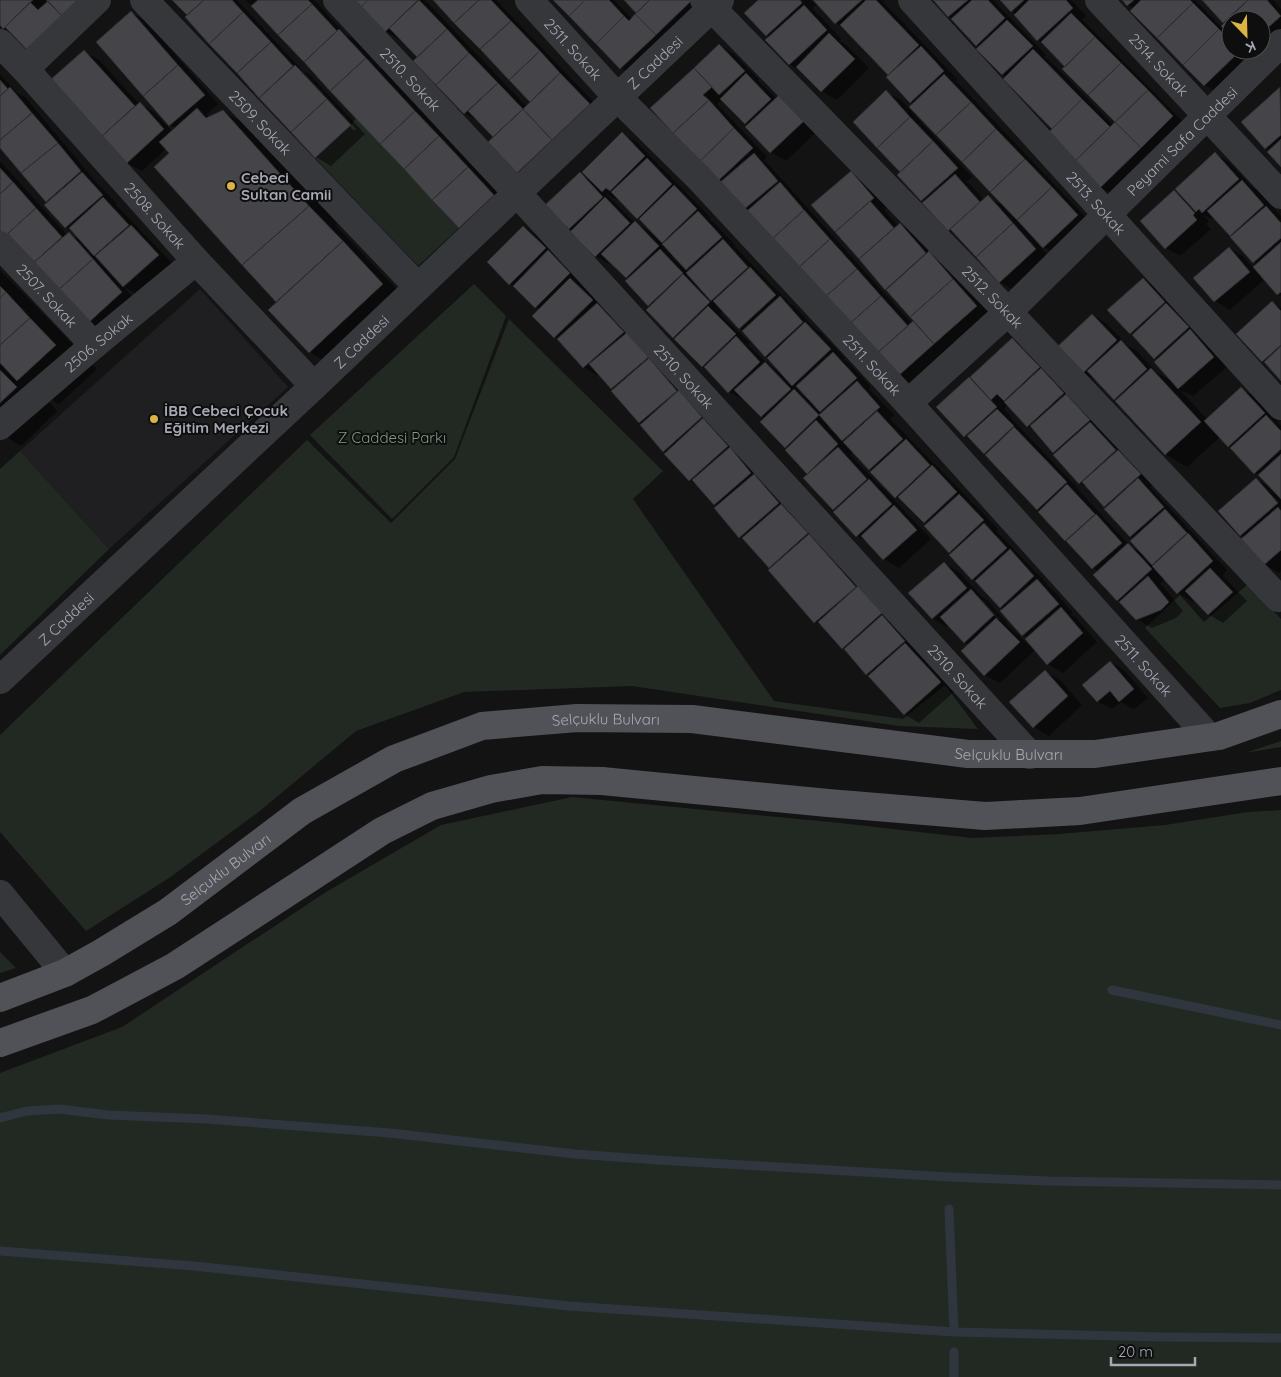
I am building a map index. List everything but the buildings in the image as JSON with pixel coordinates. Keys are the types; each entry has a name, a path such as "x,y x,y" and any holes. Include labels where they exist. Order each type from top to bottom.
{"main road":[{"name":"Selçuklu Bulvarı","path":"0,998 65,973 101,954 168,912 302,811 394,759 482,726 577,718 692,719 968,754 1030,755 1094,754 1219,736 1281,714"},
{"path":"0,1043 92,1010 175,966 382,831 432,806 491,789 542,780 602,781 828,804 985,816 1080,812 1281,781"}],"street":[{"path":"25,69 97,0"},
{"name":"2509. Sokak","path":"144,0 418,288"},
{"name":"2510. Sokak","path":"337,0 518,193 1030,755"},
{"name":"2511. Sokak","path":"529,0 618,98 699,178 908,403 1210,737"},
{"name":"2513. Sokak","path":"912,0 1281,406"},
{"name":"2514. Sokak","path":"1099,0 1281,195"},
{"name":"Z Caddesi","path":"0,680 618,98 712,3"},
{"name":"2512. Sokak","path":"712,3 1279,597"},
{"name":"2508. Sokak","path":"0,43 196,261 314,386"},
{"name":"Peyami Safa Caddesi","path":"908,403 1008,312 1281,43"},
{"name":"2507. Sokak","path":"0,245 94,345"},
{"name":"2506. Sokak","path":"0,426 196,261"},
{"path":"0,894 65,973"}],"shaded area":[{"name":"İBB Cebeci Çocuk Eğitim Merkezi","path":"200,289 288,387 109,549 20,451"}],"green space":[{"path":"356,118 459,228 418,266 315,158 351,125"},
{"name":"Z Caddesi Parkı","path":"474,284 506,316 454,457 392,519 310,435"},
{"path":"509,319 663,471 633,499 774,701 903,719 945,685 978,729 899,726 632,686 464,692 356,731 261,810 169,878 86,931 0,832 0,735 307,440 391,523 455,459"},
{"path":"20,451 109,549 0,655 0,469"},
{"path":"1248,584 1281,619 1281,690 1250,703 1220,708 1145,628 1180,595 1204,622"},
{"path":"1281,741 1281,747 1245,753"},
{"path":"572,797 972,838 1059,834 1165,825 1248,812 1281,810 1281,1377 0,1377 0,1073 122,1027 326,892 441,825"},
{"path":"0,952 16,968 0,973"}],"waterway":[{"path":"1112,990 1281,1025"},
{"path":"0,1118 27,1111 59,1109 108,1115 206,1119 390,1133 575,1154 658,1160 1047,1181 1281,1185"},
{"path":"949,1209 954,1332"},
{"path":"0,1251 194,1266 569,1306 954,1332 1281,1338"},
{"path":"954,1352 954,1377"}],"place":[{"name":"Cebeci Sultan Camii","path":"231,186"},
{"name":"İBB Cebeci Çocuk Eğitim Merkezi","path":"154,419"}]}
